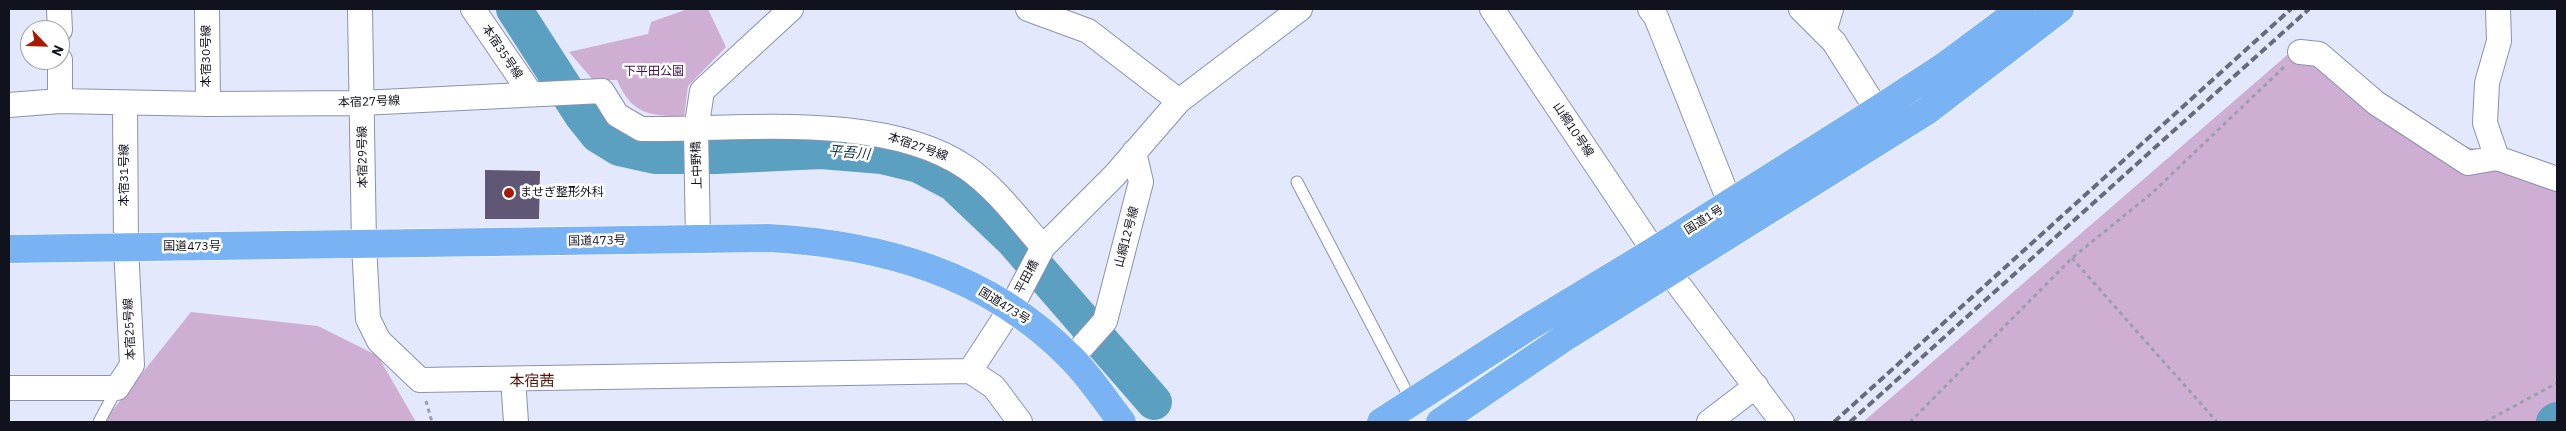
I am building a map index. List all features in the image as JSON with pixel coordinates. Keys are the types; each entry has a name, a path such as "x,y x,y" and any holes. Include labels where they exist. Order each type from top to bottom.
{"highway":[{"name":"国道1号","path":"1440,422 1564,338 1662,262 1730,203 1946,65 2021,9"},
{"name":"国道1号","path":"1382,422 1530,326 1662,262 1927,111 2060,9"},
{"name":"国道473号","path":"9,249 698,239 808,240 875,251 942,273 980,290 1011,308 1042,330 1072,358 1122,422"}],"street":[{"name":"本宿30号線","path":"207,9 208,104"},
{"name":"本宿29号線","path":"360,9 364,245 368,319 379,341 420,380 970,371"},
{"name":"本宿35号線","path":"473,9 538,94"},
{"name":"上中野橋","path":"698,239 696,130 702,91 792,9"},
{"path":"1028,9 1088,31 1179,102"},
{"name":"山綱10号線","path":"1492,9 1662,262 1782,422"},
{"path":"1801,9 1834,42 1877,110"},
{"path":"1824,32 1831,9"},
{"path":"2497,158 2485,122 2487,83 2499,41 2498,9"},
{"path":"1658,11 1730,203"},
{"name":"平田橋","path":"970,371 1011,308 1043,247 1179,102 1288,13"},
{"path":"2300,52 2319,54 2376,104 2468,163 2497,158 2557,179"},
{"path":"9,105 60,101 60,70"},
{"name":"本宿27号線","path":"60,101 125,104 362,103 602,91 617,115 641,129 784,128 863,132 898,138 924,147 949,157 990,187 1043,247"},
{"name":"本宿31号線","path":"125,104 126,247"},
{"name":"山綱12号線","path":"1072,358 1105,321 1141,182 1134,152"},
{"name":"本宿25号線","path":"117,388 132,365 126,247"},
{"path":"970,371 994,387 1020,422"},
{"path":"513,379 516,422"},
{"path":"1709,422 1756,386"},
{"path":"9,388 117,388"}],"lane":[{"path":"1297,182 1412,402"},
{"path":"99,422 117,388"}],"path":[{"path":"1910,422 2072,258 2152,193 2300,52"},
{"path":"2072,258 2218,422"},
{"path":"2485,422 2557,384"}],"green space":[{"name":"下平田公園","path":"688,9 708,9 726,47 688,86 684,117 651,114 643,111 629,100 617,80 593,80 569,52 648,34 651,22"},
{"path":"2301,43 2463,146 2557,167 2557,422 1863,422"},
{"path":"191,312 318,326 378,356 416,422 103,422"}],"building":[{"path":"485,170 540,171 539,219 485,219"}],"waterway":[{"name":"平吾川","path":"514,9 582,115 598,135 619,148 655,156 716,156 821,151 882,156 919,165 953,183 1013,240 1154,402"}],"railway":[{"path":"1834,422 2291,9"},
{"path":"1850,422 2309,9"}],"place":[{"name":"ませぎ整形外科","path":"509,193"}],"district":[{"name":"本宿茜","path":"532,382"}]}
